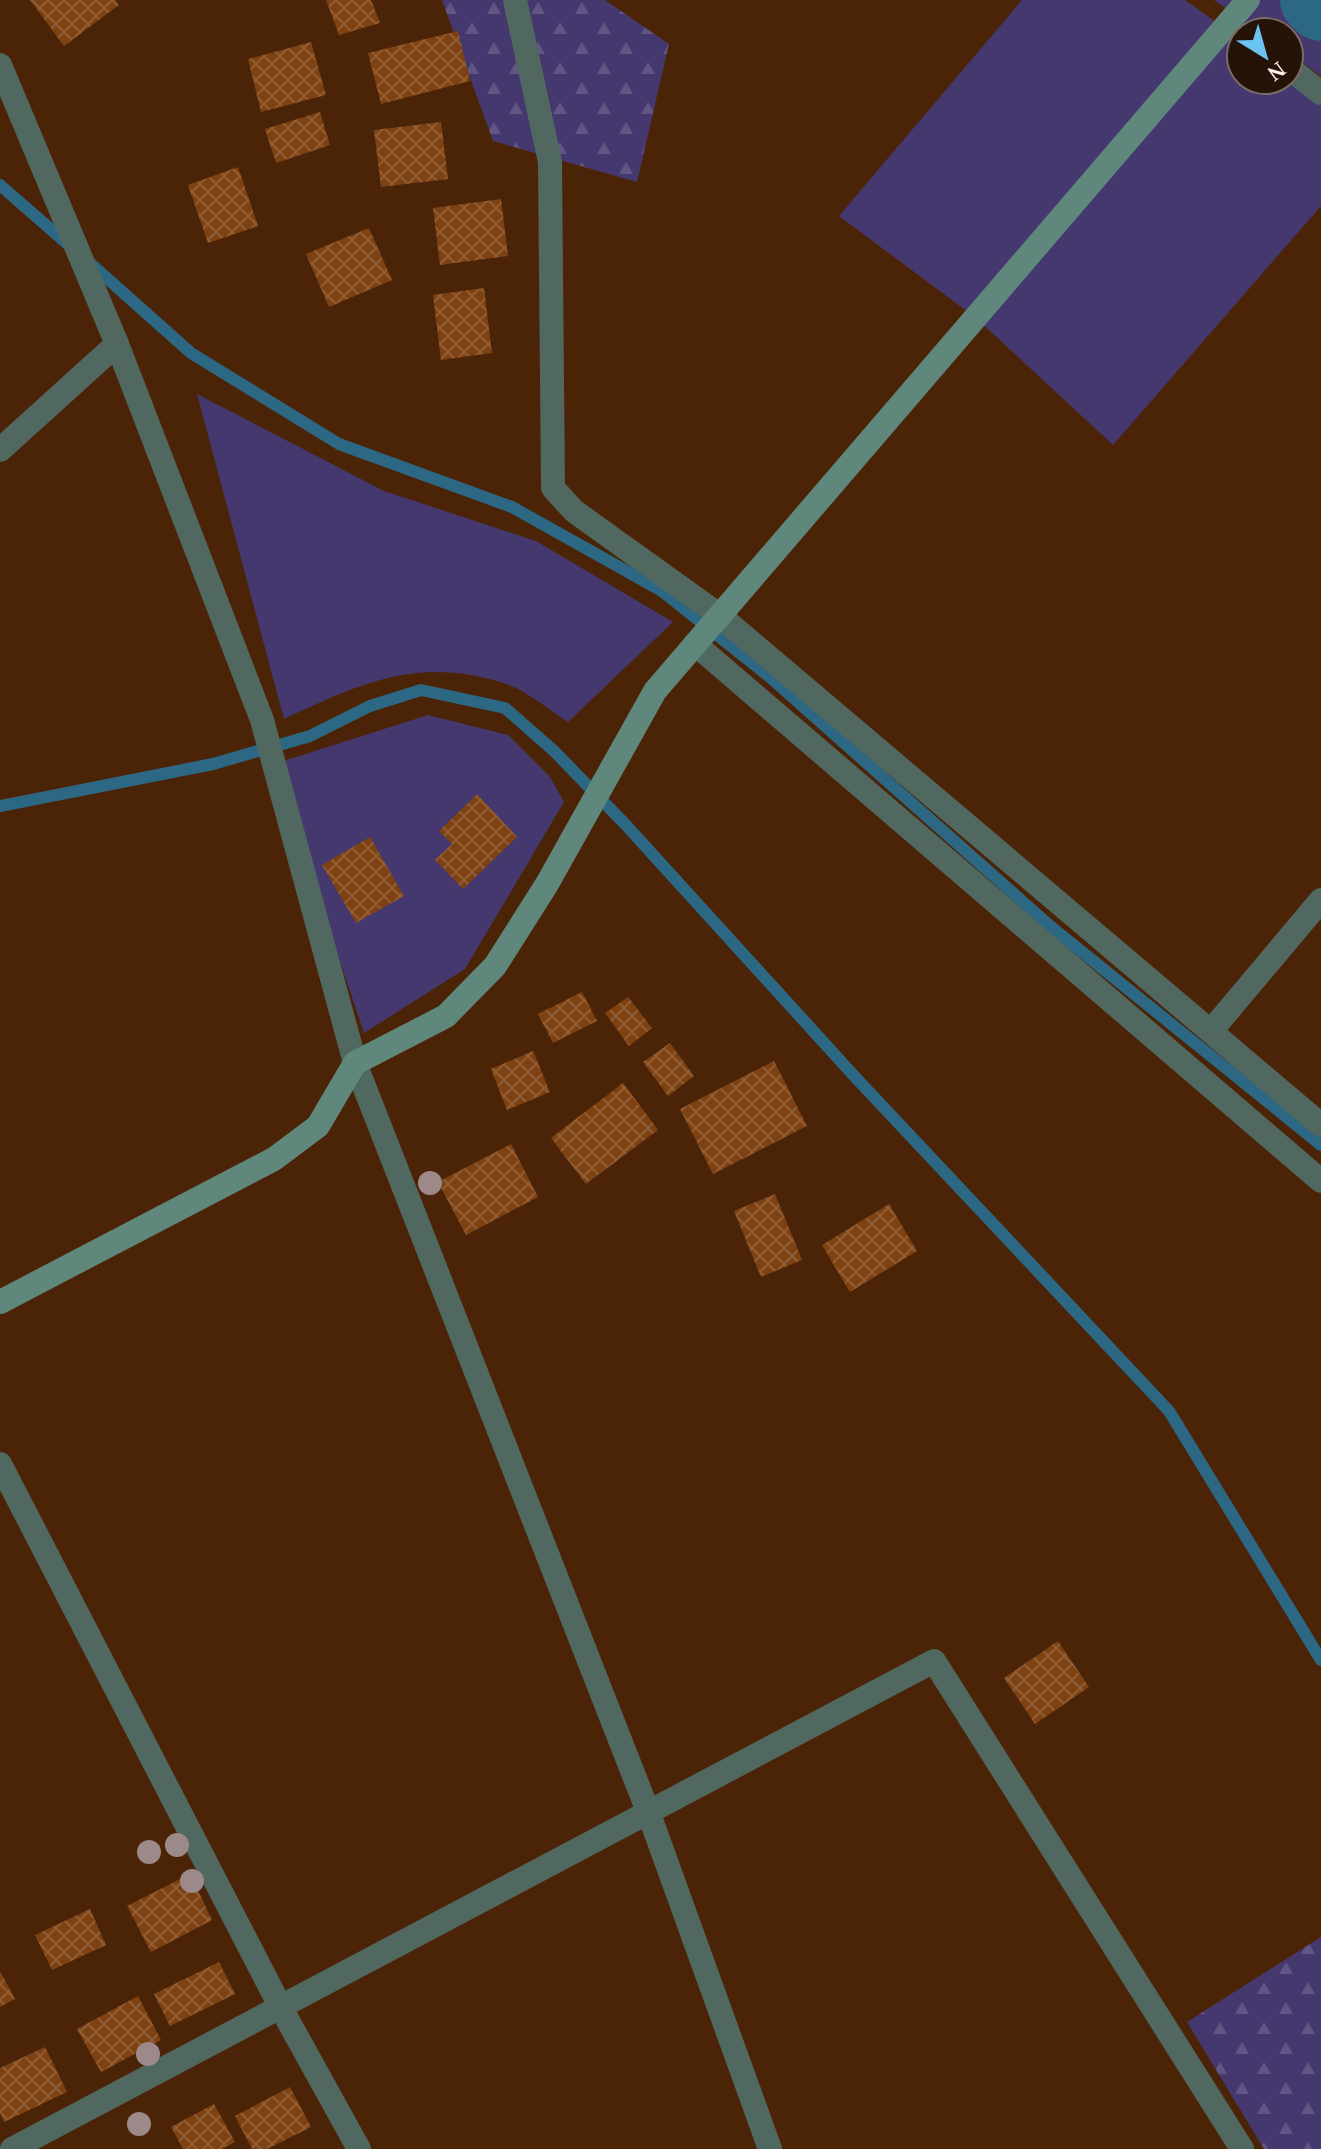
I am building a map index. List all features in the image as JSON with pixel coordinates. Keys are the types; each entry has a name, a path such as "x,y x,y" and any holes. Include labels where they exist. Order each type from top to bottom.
{"street":[{"path":"515,0 550,162 553,488 574,511 719,615 1321,1125"},
{"path":"0,1302 274,1159 318,1126 355,1063 446,1016 495,966 547,884 655,691 1225,42"},
{"path":"0,65 117,344 262,720 355,1063 649,1814 770,2149"},
{"path":"1305,80 1321,93"},
{"path":"0,450 117,344"},
{"path":"695,644 1321,1181"},
{"path":"1211,1031 1321,900"},
{"path":"0,1464 281,2008 359,2149"},
{"path":"12,2149 934,1661 1242,2149"}],"green space":[{"path":"442,0 605,0 669,44 637,182 493,141"},
{"path":"1022,0 1185,0 1225,29 1225,96 1305,96 1305,88 1321,97 1321,206 1113,445 976,318 839,216"},
{"path":"1214,0 1321,0 1321,76 1305,64 1305,16 1236,16"},
{"path":"197,394 384,491 536,541 673,622 568,722 514,687 475,676 445,672 391,677 365,684 284,719"},
{"path":"428,715 508,735 550,777 564,802 465,969 364,1033 274,764"},
{"path":"1321,1937 1321,2149 1264,2149 1187,2022"}],"building":[{"path":"30,0 115,0 119,5 64,46"},
{"path":"326,0 371,0 380,23 339,35"},
{"path":"458,31 470,81 381,104 368,53"},
{"path":"311,42 326,95 261,112 248,59"},
{"path":"320,112 330,145 276,163 265,129"},
{"path":"441,122 448,179 381,187 374,130"},
{"path":"238,167 258,226 208,243 188,185"},
{"path":"501,199 508,256 440,265 433,208"},
{"path":"369,228 392,280 329,307 306,254"},
{"path":"484,288 492,353 441,360 433,295"},
{"path":"477,794 517,837 463,889 435,860 452,844 439,831"},
{"path":"370,837 404,896 356,923 322,865"},
{"path":"582,992 597,1021 553,1043 538,1014"},
{"path":"628,997 652,1028 629,1046 605,1013"},
{"path":"670,1043 694,1076 668,1096 643,1062"},
{"path":"533,1051 550,1092 507,1110 491,1069"},
{"path":"774,1061 807,1126 713,1174 680,1109"},
{"path":"623,1083 658,1130 586,1184 551,1138"},
{"path":"511,1144 538,1197 466,1235 438,1182"},
{"path":"775,1194 802,1260 761,1277 734,1211"},
{"path":"889,1204 917,1251 850,1292 822,1245"},
{"path":"1058,1641 1089,1687 1035,1724 1004,1678"},
{"path":"190,1874 212,1920 151,1952 127,1906"},
{"path":"90,1909 106,1945 52,1970 35,1935"},
{"path":"219,1962 235,1994 170,2026 154,1994"},
{"path":"0,1971 15,1999 0,2007"},
{"path":"138,1996 161,2040 101,2072 77,2029"},
{"path":"45,2047 67,2092 4,2122 0,2113 0,2068"},
{"path":"290,2087 311,2127 267,2149 252,2149 235,2116"},
{"path":"214,2104 235,2142 222,2149 183,2149 171,2127"}],"waterway":[{"path":"1315,0 1321,6"},
{"path":"0,185 71,247"},
{"path":"91,264 191,353 339,444 512,507 662,591 771,678 1050,926 1321,1145"},
{"path":"0,806 213,764 310,736 370,706 421,690 505,708 554,751 625,824 856,1078 1169,1411 1321,1660"}]}
